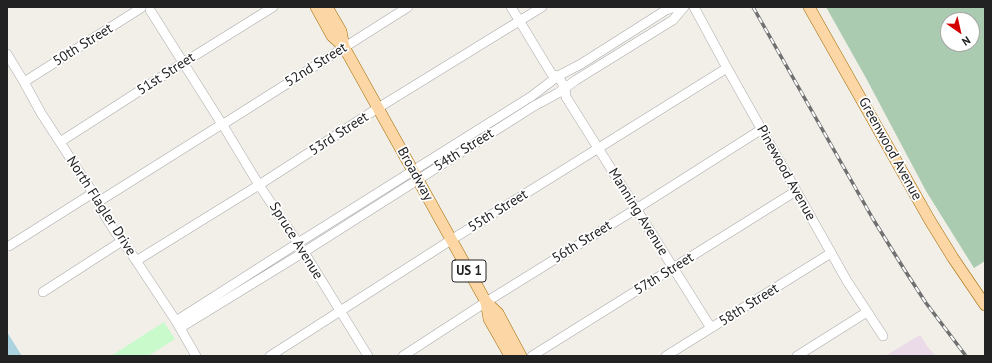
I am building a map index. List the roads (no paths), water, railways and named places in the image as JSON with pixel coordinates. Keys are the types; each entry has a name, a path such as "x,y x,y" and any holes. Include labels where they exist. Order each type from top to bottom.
{"main road":[{"name":"Broadway","path":"316,7 332,36 344,47 486,302 498,313 521,356"},
{"name":"Broadway","path":"327,7 341,31 344,47"},
{"name":"Greenwood Avenue","path":"809,7 929,219 985,305"},
{"name":"Broadway","path":"486,302 489,319 510,356"}],"street":[{"name":"51st Street","path":"60,142 273,7"},
{"name":"52nd Street","path":"98,202 408,7"},
{"name":"Manning Avenue","path":"511,7 711,328"},
{"name":"53rd Street","path":"136,261 260,185 378,108 542,7"},
{"name":"54th Street","path":"178,325 304,252 532,96 554,78 575,68 666,10 675,7"},
{"name":"54th Street","path":"178,325 298,242 537,104 563,92 576,80 673,20 684,7"},
{"name":"Pinewood Avenue","path":"694,7 847,281 883,336"},
{"name":"Spruce Avenue","path":"146,8 298,242 368,356"},
{"name":"50th Street","path":"24,82 146,8"},
{"name":"North Flagler Drive","path":"7,54 41,113 93,193 105,216 178,325 196,356"},
{"name":"55th Street","path":"270,356 451,240 727,68"},
{"name":"56th Street","path":"403,356 486,302 762,129"},
{"name":"57th Street","path":"532,356 796,191"},
{"path":"9,246 93,193"},
{"path":"43,292 122,241"},
{"name":"58th Street","path":"666,356 831,253"},
{"path":"797,356 867,312"}],"water":[{"path":"7,332 22,356 7,356"}],"railway":[{"path":"753,7 873,219 926,303 966,356"}]}
